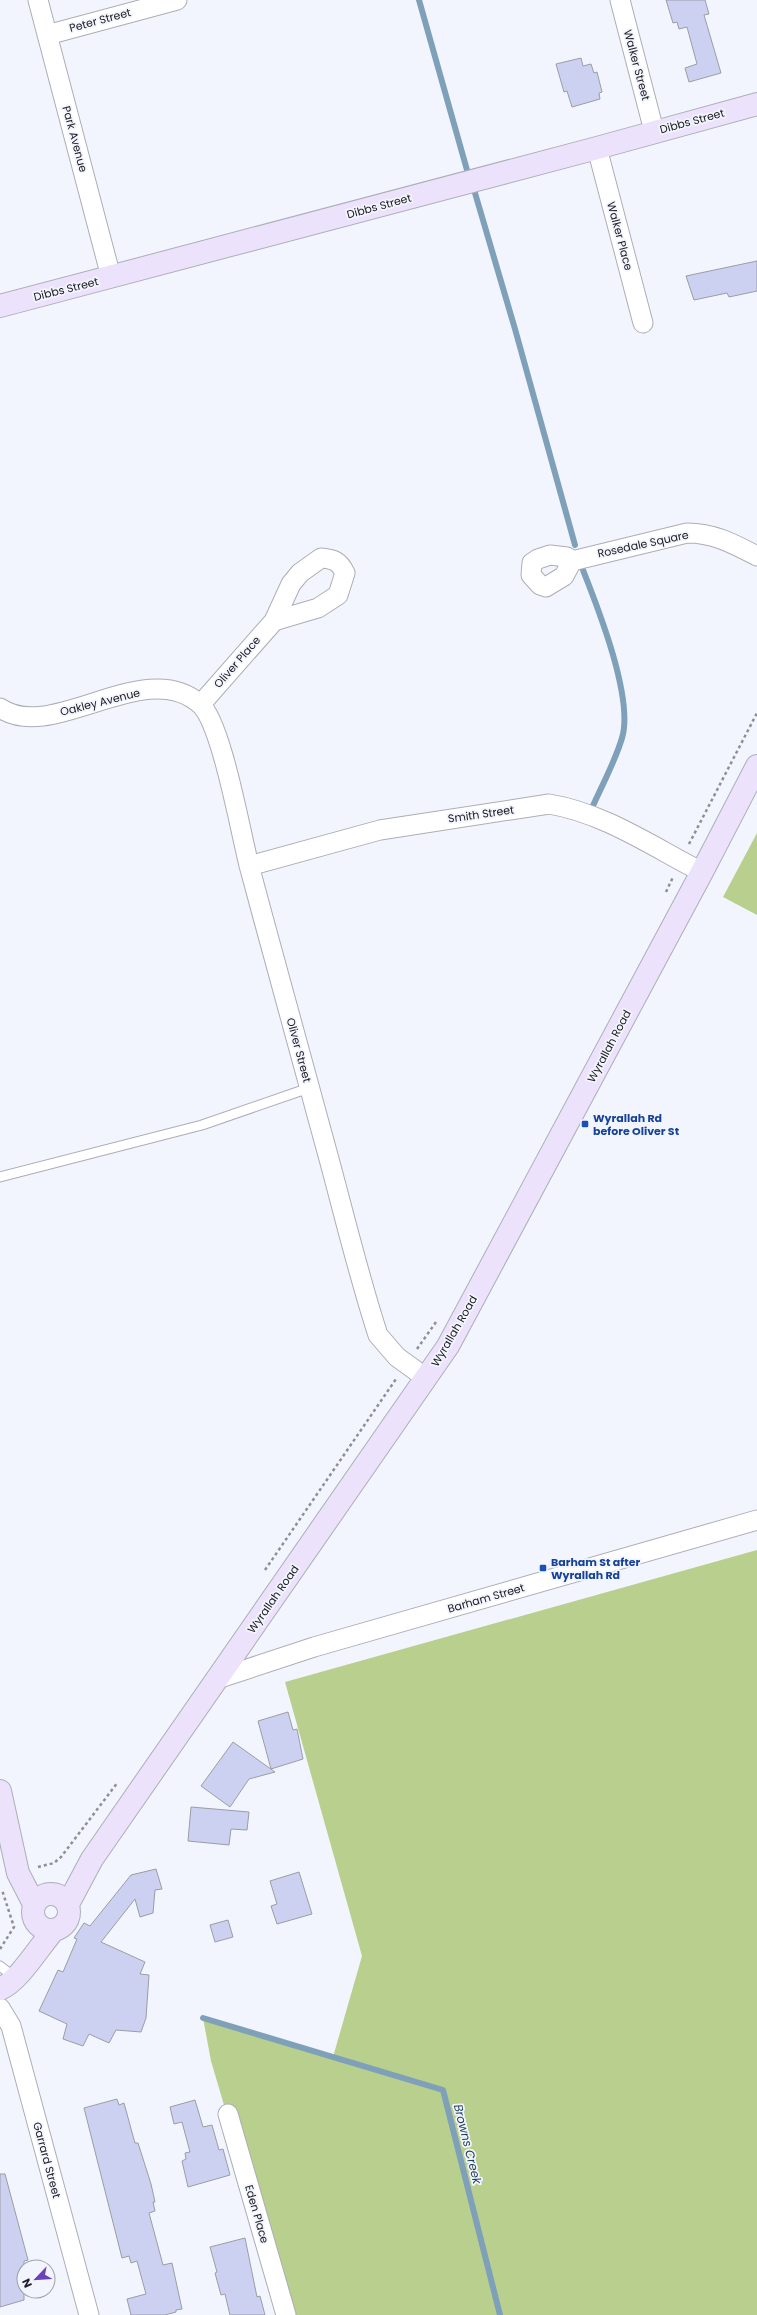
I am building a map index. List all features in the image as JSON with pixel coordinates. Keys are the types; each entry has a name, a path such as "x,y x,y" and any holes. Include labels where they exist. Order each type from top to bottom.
{"main road":[{"name":"Dibbs Street","path":"0,306 597,148 654,131 757,104"},
{"name":"Wyrallah Road","path":"4,1970 0,1989 6,1987 19,1972 50,1909 92,1859 448,1346 702,872 757,766"},
{"path":"2,1801 10,1816 30,1869 50,1909"},
{"path":"2,1801 18,1873 50,1909"}],"street":[{"name":"Park Avenue","path":"38,0 111,277"},
{"name":"Peter Street","path":"47,35 177,0"},
{"name":"Walker Street","path":"620,0 654,131"},
{"name":"Walker Place","path":"597,148 643,323"},
{"name":"Rosedale Square","path":"572,561 687,533 703,533 725,539 757,556"},
{"name":"Oliver Place","path":"200,704 274,621"},
{"name":"Oakley Avenue","path":"0,708 8,714 36,718 130,692 156,689 176,692 200,704"},
{"name":"Oliver Street","path":"200,704 208,714 221,751 249,866 378,1335 397,1357 426,1378"},
{"name":"Smith Street","path":"249,866 380,830 549,804 569,808 598,818 702,872"},
{"name":"Barham Street","path":"216,1679 314,1647 757,1520"},
{"name":"Garrard Street","path":"0,2008 11,2026 89,2315"},
{"name":"Eden Place","path":"228,2114 286,2315"}],"lane":[{"path":"0,1177 202,1125 309,1088"}],"path":[{"path":"665,894 757,713"},
{"path":"261,1576 438,1318"},
{"path":"30,1869 54,1863 61,1857 122,1777"},
{"path":"0,1884 14,1927 0,1949"}],"green space":[{"path":"757,833 757,915 723,897"},
{"path":"757,1550 757,2315 286,2315 211,2061 203,2018 333,2057 362,1956 285,1682"}],"building":[{"path":"666,0 705,0 709,14 704,15 721,73 689,82 685,68 697,64 687,27 679,29 677,22 673,23"},
{"path":"581,58 583,66 591,64 594,73 597,72 602,92 599,93 600,99 572,107 567,91 564,92 556,64"},
{"path":"757,261 757,291 729,297 727,293 694,300 686,276"},
{"path":"288,1712 293,1730 297,1729 303,1759 271,1769 258,1721"},
{"path":"233,1742 275,1772 249,1779 230,1807 201,1786"},
{"path":"191,1807 249,1812 247,1830 231,1829 229,1845 188,1841"},
{"path":"156,1869 162,1889 155,1890 153,1913 140,1917 135,1899 101,1942 145,1962 140,1974 149,1975 146,2018 141,2032 116,2030 109,2043 89,2034 83,2046 63,2039 67,2024 39,2011 58,1970 63,1972 77,1939 74,1938 84,1923 90,1926 131,1875"},
{"path":"299,1872 312,1914 277,1924 271,1906 277,1904 270,1881"},
{"path":"228,1920 233,1937 215,1942 210,1925"},
{"path":"117,2099 119,2105 124,2103 135,2143 138,2143 151,2184 155,2202 153,2202 155,2211 149,2213 163,2265 172,2263 182,2309 165,2315 131,2315 127,2299 146,2294 137,2261 131,2263 129,2256 122,2258 84,2108"},
{"path":"195,2100 203,2127 212,2125 219,2150 223,2149 230,2175 188,2187 182,2161 186,2159 185,2153 190,2152 182,2122 174,2124 170,2107"},
{"path":"0,2174 5,2174 28,2259 16,2259 16,2299 24,2300 0,2307"},
{"path":"245,2238 257,2297 260,2296 265,2315 230,2315 225,2294 221,2295 215,2273 217,2272 210,2247"}],"waterway":[{"path":"419,0 467,170"},
{"path":"475,193 515,329 575,545"},
{"path":"583,570 613,654 623,701 624,721 622,738 619,747 592,808"},
{"name":"Browns Creek","path":"203,2018 443,2090 500,2315"}],"place":[{"name":"Wyrallah Rd before Oliver St","path":"585,1124"},
{"name":"Barham St after Wyrallah Rd","path":"543,1568"}]}
